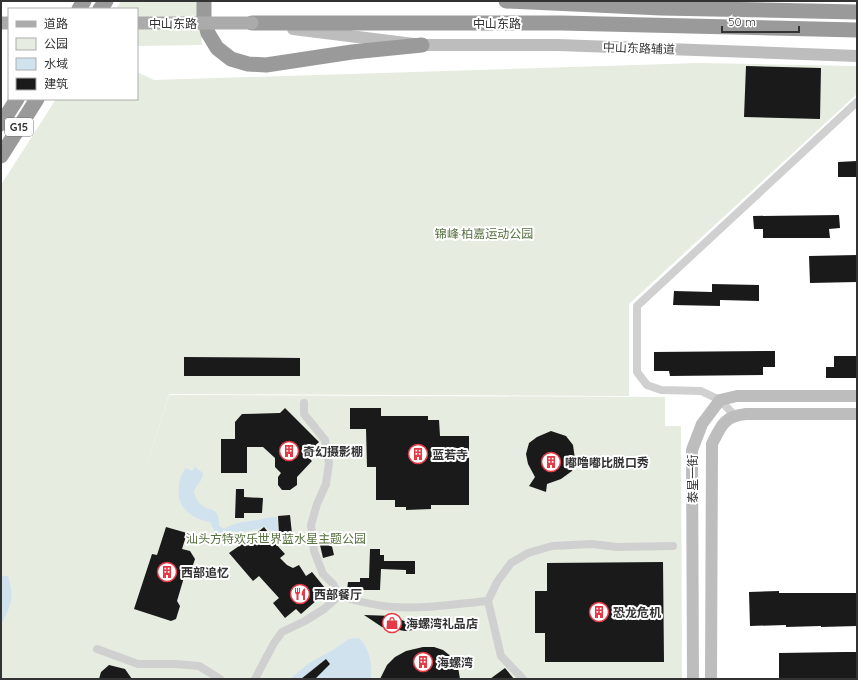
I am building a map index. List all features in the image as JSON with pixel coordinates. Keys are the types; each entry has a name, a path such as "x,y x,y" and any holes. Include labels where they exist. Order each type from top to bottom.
{"highway":[{"path":"204,1 204,18 208,32 217,48 231,58 248,64 266,65 352,52 422,45"},
{"name":"中山东路","path":"506,1 661,8 857,12"},
{"name":"中山东路","path":"252,23 561,23 857,30"},
{"name":"G15","path":"1,124 16,100"},
{"name":"G15","path":"1,156 36,100"}],"main road":[{"name":"中山东路","path":"138,23 252,23"}],"street":[{"name":"中山东路辅道","path":"252,23 422,45 558,45 857,56"},
{"path":"857,102 637,306 636,372 647,385 661,390 701,392 720,400 734,415 857,414"},
{"path":"720,400 737,396 857,396"},
{"name":"泰星一街","path":"693,679 692,450 702,424 720,400"},
{"path":"304,403 304,414 325,440 329,463 326,484 317,504 311,525 314,551 323,574 333,584 339,596 361,602 392,607 428,607 488,601"},
{"name":"泰星一街","path":"711,679 712,444 721,425 734,415"},
{"path":"522,679 502,656 488,601 497,582 511,563 528,553 552,546 592,544 617,547 673,546"},
{"path":"255,679 274,643 282,632 305,621 324,609 339,596"},
{"path":"97,649 138,664 176,664 199,666 220,679"}],"green space":[{"path":"121,1 200,1 202,45 138,46 138,8 117,8"},
{"name":"锦峰·柏嘉运动公园","path":"699,63 857,66 857,94 629,304 629,396 169,394 128,525 169,395 665,397 665,426 681,426 682,679 1,679 1,185 55,100 138,100 138,72 154,80"}],"water":[{"path":"195,467 203,473 203,476 195,488 194,493 197,500 202,505 216,512 219,518 219,526 224,529 232,525 277,517 279,534 264,527 254,530 239,532 229,531 216,534 210,522 195,517 187,511 183,507 179,497 179,486 181,476 186,468 192,471"},
{"path":"1,576 8,576 11,591 11,602 1,625"},
{"path":"359,638 366,647 370,657 371,679 290,679 309,663 349,639"}],"building":[{"path":"746,66 821,68 820,119 744,117"},
{"path":"857,161 857,177 838,177 838,162"},
{"path":"839,215 840,228 829,229 830,238 763,238 763,229 754,229 753,216"},
{"path":"857,255 857,282 810,283 809,256"},
{"path":"712,284 759,285 759,301 720,300 720,306 673,305 674,291 712,292"},
{"path":"775,351 775,367 763,367 763,375 670,376 669,371 654,371 654,352"},
{"path":"834,356 857,356 857,378 826,378 826,367 834,367"},
{"path":"184,357 300,358 300,376 184,376"},
{"name":"奇幻摄影棚","path":"285,408 319,442 306,455 312,461 297,477 297,485 290,490 282,490 278,485 278,477 281,473 275,467 275,458 263,447 247,447 247,473 221,473 221,439 235,439 235,422 242,414 280,413"},
{"name":"蓝若寺","path":"350,408 381,408 381,416 428,416 428,420 439,420 440,436 469,436 469,505 431,505 431,509 406,510 406,507 395,507 395,500 376,500 376,467 367,467 366,429 350,429"},
{"name":"嘟噜嘟比脱口秀","path":"551,431 566,436 573,445 575,459 572,471 561,479 547,484 546,492 529,486 535,477 528,464 526,454 529,443 537,437"},
{"path":"236,489 244,489 244,497 263,498 262,513 244,513 244,518 235,518"},
{"path":"290,515 292,534 279,534 278,516"},
{"name":"西部追忆","path":"166,527 187,533 182,549 190,551 195,559 191,571 185,574 177,601 180,606 176,619 171,621 134,609 152,554 157,555"},
{"path":"264,527 285,554 280,558 287,565 293,568 299,565 306,576 312,572 325,588 314,596 317,600 301,614 296,609 285,618 273,603 279,598 259,576 253,581 229,553 239,546 238,545 244,539 246,542"},
{"path":"331,542 334,555 323,558 320,545"},
{"path":"370,549 380,549 380,555 384,555 384,561 415,561 415,574 406,574 406,570 381,569 380,590 347,590 348,582 360,582 360,578 369,578"},
{"name":"恐龙危机","path":"663,562 664,662 545,662 545,633 535,633 535,591 547,591 547,563"},
{"path":"779,591 779,593 857,593 857,626 750,626 749,592"},
{"name":"海螺湾礼品店","path":"364,615 393,616 422,629 405,631 382,627"},
{"name":"海螺湾","path":"423,647 434,647 443,650 453,658 458,667 460,679 380,679 387,665 395,657 406,651"},
{"path":"857,652 857,679 779,679 779,653"},
{"path":"326,659 330,664 315,679 301,679"},
{"path":"109,665 125,669 132,679 99,679 101,672"},
{"path":"505,668 514,679 490,679"}],"place":[{"name":"奇幻摄影棚","path":"289,451"},
{"name":"蓝若寺","path":"418,454"},
{"name":"嘟噜嘟比脱口秀","path":"551,462"},
{"name":"西部追忆","path":"167,572"},
{"name":"西部餐厅","path":"300,594"},
{"name":"恐龙危机","path":"599,612"},
{"name":"海螺湾礼品店","path":"392,623"},
{"name":"海螺湾","path":"423,662"}],"park label":[{"name":"汕头方特欢乐世界蓝水星主题公园","path":"276,538"}]}
